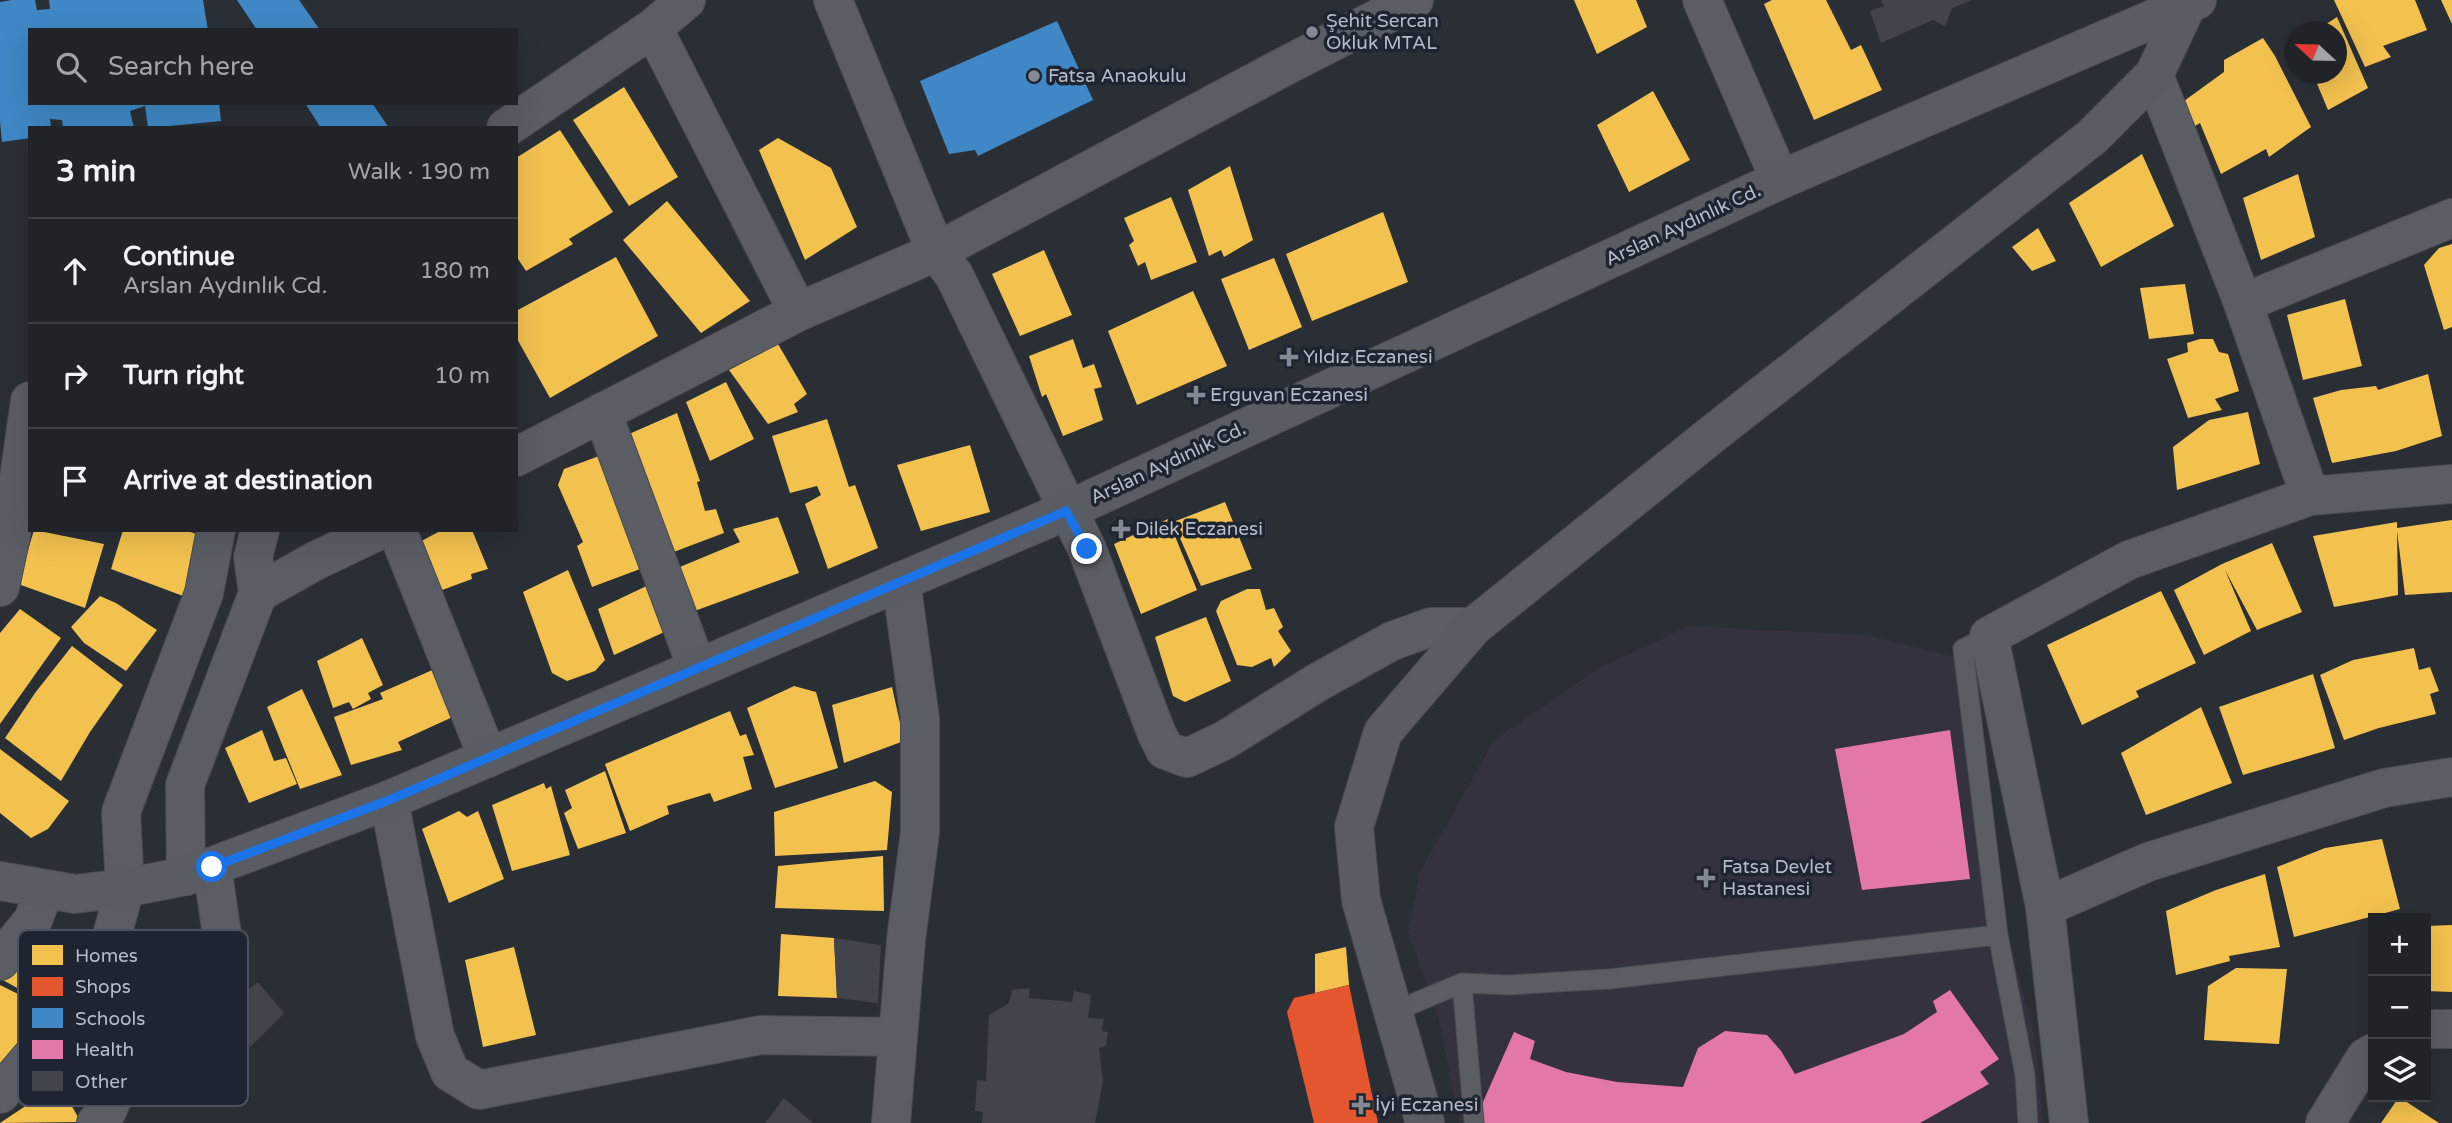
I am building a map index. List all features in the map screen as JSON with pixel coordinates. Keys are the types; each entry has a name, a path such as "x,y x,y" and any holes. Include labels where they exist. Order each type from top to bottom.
{"street":[{"path":"509,126 653,28 686,0"},
{"path":"833,0 936,252 954,275 1066,511 1087,549 1165,750 1187,758 1225,740 1318,682 1392,641 1431,627 1473,627"},
{"path":"518,456 798,312 936,252 1414,0"},
{"path":"1702,0 1780,180"},
{"path":"1425,1123 1361,900 1354,827 1383,732 1473,627 1699,445 2092,137 2154,75 2192,2"},
{"name":"Arslan Aydınlık Cd.","path":"0,881 75,894 125,888 199,872 389,800 1066,511 1780,180 2192,2"},
{"path":"653,28 798,312"},
{"path":"2154,75 2243,303 2310,496"},
{"path":"2243,303 2452,218"},
{"path":"602,412 697,668"},
{"path":"0,587 11,535 28,415"},
{"path":"2069,1123 2045,907 1989,636 2129,560 2310,496 2452,484"},
{"path":"113,930 125,888 121,812 204,593 216,532"},
{"path":"218,930 199,872 185,785 258,593 253,557 259,532"},
{"path":"258,593 315,561 376,532"},
{"path":"398,532 488,758"},
{"path":"891,1123 906,940 920,832 920,719 901,581"},
{"path":"2045,907 2148,862 2384,788 2452,777"},
{"path":"389,800 435,1036 450,1072 479,1090 761,1035 898,1037"},
{"path":"25,930 33,920 45,889"},
{"path":"0,961 18,939"},
{"path":"2431,1029 2452,1029"},
{"path":"2325,1123 2368,1056"},
{"path":"0,1094 18,1073"},
{"path":"96,1123 109,1106"}],"lane":[{"path":"1989,636 1963,649 1998,935 2025,1075 2028,1123"},
{"path":"1393,1012 1462,983 1509,985 1609,979 1998,935"},
{"path":"1462,983 1474,1123"}],"shaded area":[{"name":"Fatsa Devlet Hastanesi","path":"1688,626 1867,635 1979,663 1993,884 2034,1032 2044,1123 1459,1123 1440,1022 1408,933 1420,872 1494,740 1598,669"}],"building: Homes":[{"path":"1574,0 1636,0 1647,27 1597,54"},
{"path":"1772,0 1826,0 1851,50 1861,45 1882,90 1814,120 1764,4"},
{"path":"2334,0 2415,0 2427,30 2383,46 2391,57 2365,67 2347,28 2347,21 2344,21"},
{"path":"2441,0 2452,0 2452,24"},
{"path":"2263,38 2284,74 2284,84 2289,84 2311,127 2269,157 2266,149 2221,174 2200,123 2195,126 2184,101 2224,72 2224,60"},
{"path":"2347,40 2368,88 2328,110 2317,84 2347,84"},
{"path":"624,87 678,177 629,206 573,120"},
{"path":"1653,91 1690,160 1629,192 1597,125"},
{"path":"560,130 613,212 569,239 573,244 526,271 518,259 518,157"},
{"path":"778,138 831,168 857,227 805,260 759,150"},
{"path":"2142,154 2174,226 2101,267 2069,203"},
{"path":"1230,166 1253,240 1224,257 1221,250 1209,256 1188,190"},
{"path":"2298,174 2315,237 2261,260 2243,198"},
{"path":"1171,197 1197,262 1151,280 1145,262 1138,266 1129,245 1134,241 1124,218"},
{"path":"667,201 750,301 701,333 623,240"},
{"path":"1383,212 1408,282 1312,321 1286,254"},
{"path":"2038,228 2056,261 2032,271 2012,247"},
{"path":"2452,244 2452,327 2444,330 2424,265 2439,248"},
{"path":"1044,250 1072,315 1020,336 992,274"},
{"path":"616,257 658,336 550,398 518,341 518,310"},
{"path":"1274,258 1302,327 1249,350 1221,279"},
{"path":"2185,284 2194,334 2149,339 2140,288"},
{"path":"1193,291 1227,366 1137,405 1108,331"},
{"path":"2345,299 2362,366 2303,380 2287,315"},
{"path":"1073,339 1083,368 1094,364 1102,387 1094,389 1103,420 1063,436 1046,394 1042,397 1029,356"},
{"path":"2213,339 2219,352 2228,354 2239,391 2215,399 2222,410 2188,418 2167,359 2188,352 2187,343"},
{"path":"778,344 807,394 794,404 798,412 768,424 729,370"},
{"path":"2428,374 2442,436 2396,451 2332,463 2313,398 2341,390 2376,386 2378,390"},
{"path":"726,382 754,439 710,461 686,402"},
{"path":"2248,412 2260,464 2177,490 2173,447 2209,420"},
{"path":"677,413 700,481 697,482 705,511 716,509 724,533 671,553 629,434"},
{"path":"827,419 849,487 855,485 878,548 828,569 805,504 821,495 817,486 790,493 772,436"},
{"path":"970,445 990,512 921,531 897,465"},
{"path":"599,456 648,566 592,587 577,546 583,542 558,485 564,469"},
{"path":"1225,502 1252,569 1201,586 1173,522"},
{"path":"778,517 799,573 689,613 675,569 740,542 733,529"},
{"path":"1168,519 1197,590 1141,614 1114,544"},
{"path":"2452,520 2452,592 2405,595 2397,531 2398,595 2334,607 2313,536 2397,522 2397,528"},
{"path":"33,532 104,544 85,608 18,584"},
{"path":"122,532 191,532 199,535 183,596 111,569"},
{"path":"438,532 473,532 488,569 471,574 472,579 434,593 414,545"},
{"path":"2272,543 2302,612 2257,630 2225,570 2251,631 2204,655 2174,590 2222,564"},
{"path":"568,570 605,660 595,671 567,681 552,673 523,592"},
{"path":"655,582 671,629 614,655 598,609"},
{"path":"1247,589 1260,589 1266,610 1274,608 1283,627 1278,631 1291,651 1274,667 1271,658 1252,667 1237,665 1216,611 1221,601"},
{"path":"2161,591 2196,663 2136,691 2139,697 2082,725 2047,645"},
{"path":"100,596 116,603 157,630 126,671 84,643 71,627"},
{"path":"20,609 61,638 0,724 0,633"},
{"path":"1206,617 1231,681 1185,702 1173,696 1155,637"},
{"path":"362,638 383,685 368,693 371,699 353,709 349,702 333,708 317,661"},
{"path":"72,646 123,685 90,732 61,781 5,738 35,693"},
{"path":"2414,648 2419,670 2430,667 2439,691 2430,694 2436,714 2344,740 2320,675 2353,660"},
{"path":"437,668 457,715 398,742 402,750 351,765 334,717 383,699 380,693"},
{"path":"2313,674 2335,748 2243,775 2219,707"},
{"path":"794,686 816,692 838,768 775,788 747,708"},
{"path":"892,687 904,741 844,763 832,705"},
{"path":"302,689 342,775 300,789 267,707"},
{"path":"2201,707 2232,783 2146,815 2121,753"},
{"path":"730,711 740,736 746,734 754,755 743,757 752,789 714,802 710,793 667,806 669,814 630,831 605,764"},
{"path":"262,730 274,761 286,758 297,784 249,803 225,748"},
{"path":"0,749 69,801 48,829 31,838 0,813"},
{"path":"605,771 626,833 578,849 564,813 572,808 565,790"},
{"path":"875,781 892,792 887,850 775,856 774,812"},
{"path":"544,783 546,789 551,786 570,855 512,871 492,805"},
{"path":"459,811 467,817 478,811 504,879 449,903 422,829"},
{"path":"2382,839 2400,909 2368,913 2368,917 2294,937 2277,867 2325,848"},
{"path":"883,856 884,911 775,908 778,866"},
{"path":"2265,874 2280,947 2229,956 2230,961 2176,975 2166,911 2216,890"},
{"path":"2452,925 2452,992 2431,991 2431,926"},
{"path":"781,934 834,938 837,998 778,996"},
{"path":"514,947 536,1035 483,1047 465,960"},
{"path":"1346,947 1349,985 1315,993 1315,954"},
{"path":"18,959 18,988 1,979"},
{"path":"2236,968 2287,969 2279,1044 2204,1040 2208,986"},
{"path":"0,985 18,994 18,1048 0,1072"},
{"path":"2396,1102 2407,1102 2439,1123 2381,1123"},
{"path":"26,1106 72,1106 81,1122 0,1123"}],"building: Shops":[{"path":"1349,985 1378,1123 1314,1123 1287,1012 1294,998"}],"building: Schools":[{"path":"35,0 37,10 50,9 49,0 203,0 208,28 28,28 28,105 219,105 221,121 148,126 145,106 130,111 134,126 63,126 62,120 50,119 51,126 28,126 28,138 2,142 0,2"},
{"path":"237,0 299,0 319,28 256,28"},
{"path":"1057,21 1093,100 978,156 975,150 949,154 920,81"},
{"path":"306,105 373,105 388,126 320,126"}],"building: Health":[{"path":"1950,730 1970,879 1862,890 1835,749"},
{"path":"1950,990 1999,1059 1980,1072 1989,1084 1920,1123 1486,1123 1475,1120 1514,1032 1535,1041 1530,1059 1566,1072 1617,1082 1683,1087 1698,1048 1725,1031 1767,1035 1795,1074 1904,1034 1937,1012 1933,1001"}],"building: Other":[{"path":"1881,0 1972,0 1952,8 1945,26 1933,20 1881,43 1870,11 1884,6"},
{"path":"834,938 881,945 878,1003 837,998"},
{"path":"258,982 284,1013 250,1047 248,1045 248,990"},
{"path":"1030,988 1029,998 1072,1002 1074,991 1091,995 1088,1018 1104,1019 1102,1031 1108,1032 1106,1046 1099,1048 1103,1081 1095,1123 982,1123 983,1112 975,1111 977,1080 986,1081 989,1015 1009,1003 1012,990"},
{"path":"784,1098 813,1123 765,1123"}],"place":[{"name":"Şehit Sercan Okluk MTAL","path":"1312,32"},
{"name":"Fatsa Anaokulu","path":"1034,76"},
{"name":"Yıldız Eczanesi","path":"1289,357"},
{"name":"Erguvan Eczanesi","path":"1196,395"},
{"name":"Dilek Eczanesi","path":"1121,529"},
{"name":"Fatsa Devlet Hastanesi","path":"1706,878"},
{"name":"İyi Eczanesi","path":"1361,1105"}],"route":[{"path":"212,867 389,800 1066,511 1087,549"}]}
